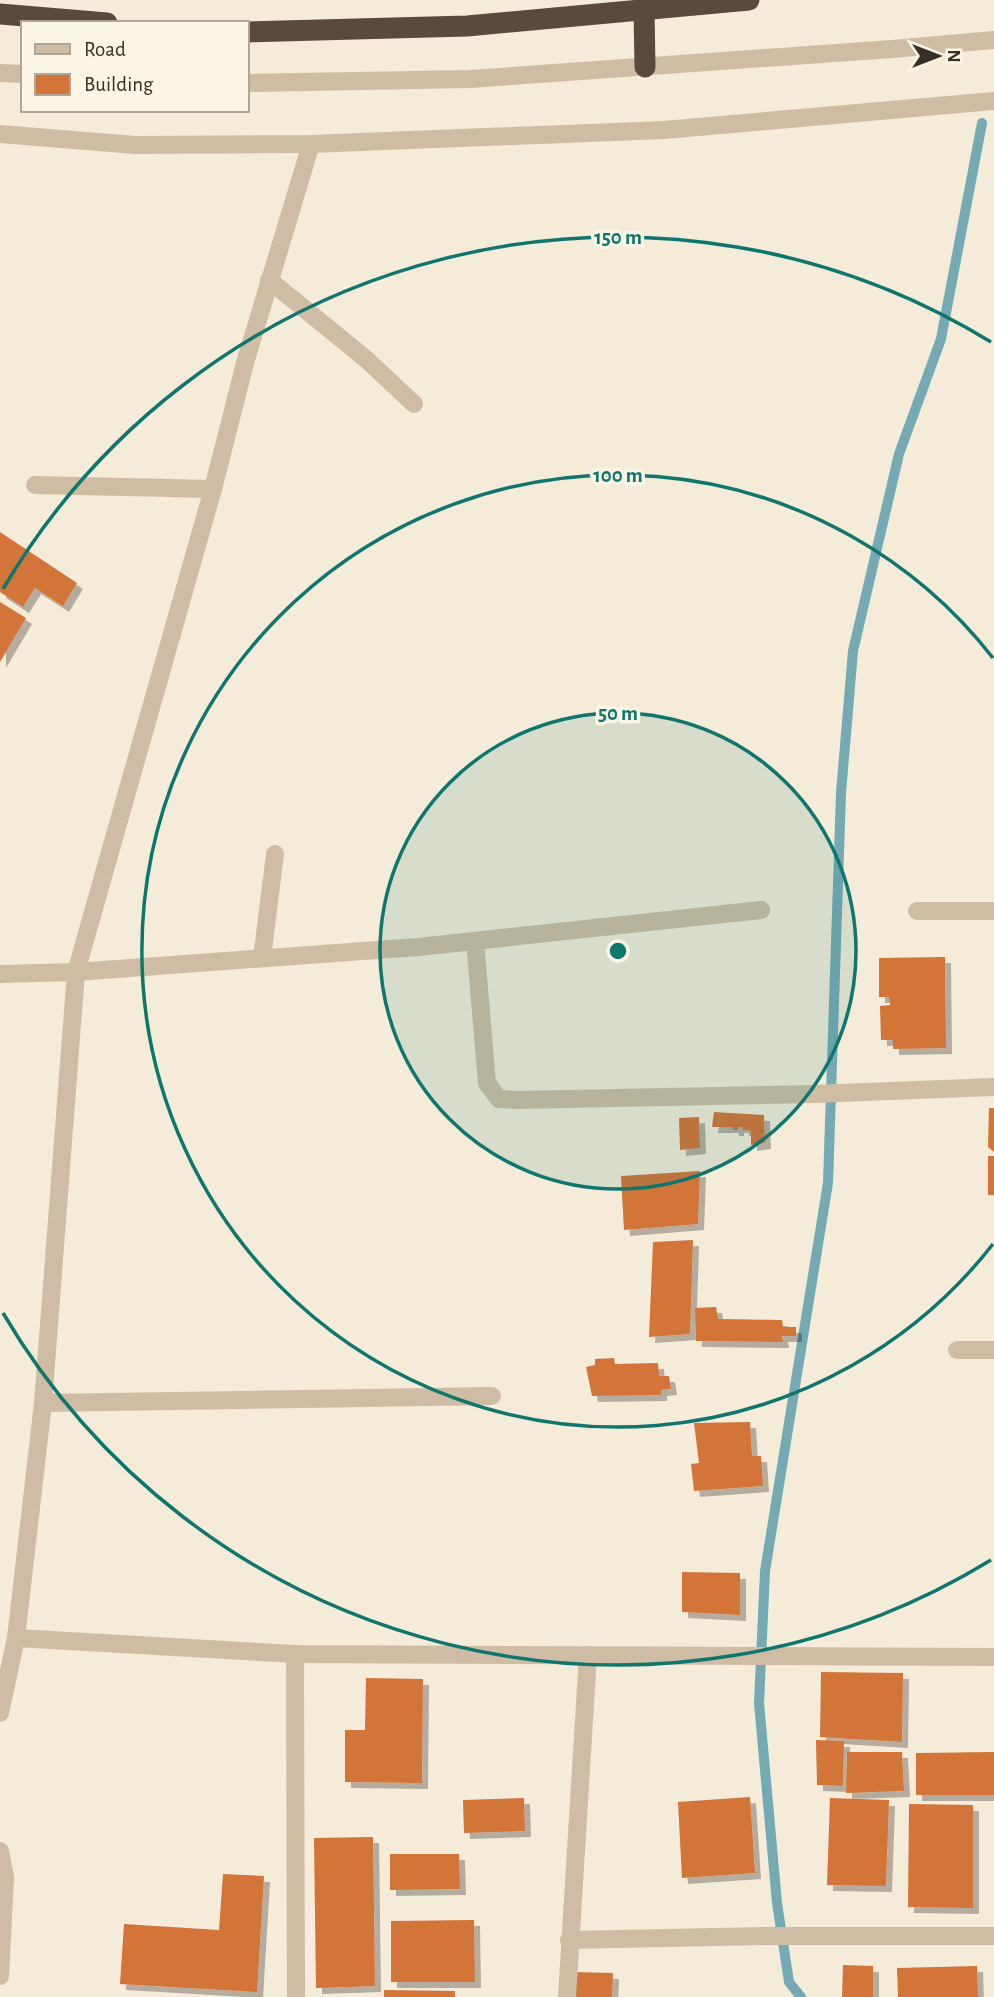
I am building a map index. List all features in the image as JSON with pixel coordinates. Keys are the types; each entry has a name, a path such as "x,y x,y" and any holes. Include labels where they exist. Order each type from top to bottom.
{"highway":[{"path":"248,32 467,26 750,0"},
{"path":"644,10 645,66"},
{"path":"0,15 80,21"}],"street":[{"path":"248,83 470,79 994,40"},
{"path":"0,72 21,74"},
{"path":"0,134 135,145 311,144 664,130 994,101"},
{"path":"0,1713 16,1638 43,1403 76,972 270,280 311,144"},
{"path":"270,280 366,359 414,404"},
{"path":"35,485 213,489"},
{"path":"262,958 275,854"},
{"path":"0,974 76,972 418,947 761,911"},
{"path":"917,911 994,911"},
{"path":"475,940 487,1083 499,1099 814,1094 994,1087"},
{"path":"957,1350 994,1350"},
{"path":"43,1403 492,1396"},
{"path":"16,1638 295,1654 994,1657"},
{"path":"295,1654 296,1997"},
{"path":"567,1997 587,1655"},
{"path":"0,1851 3,1877 0,1976"},
{"path":"569,1940 768,1936 994,1936"}],"building":[{"path":"0,532 77,583 63,606 35,588 23,607 0,592"},
{"path":"0,602 26,618 0,662"},
{"path":"945,957 946,1048 893,1049 893,1040 881,1040 880,1006 890,1005 889,997 879,997 879,958"},
{"path":"989,1108 994,1108 994,1152 988,1147"},
{"path":"714,1112 764,1115 765,1143 751,1145 751,1131 743,1130 743,1127 733,1130 733,1127 712,1127"},
{"path":"699,1117 700,1148 680,1150 679,1118"},
{"path":"988,1156 994,1156 994,1195 988,1195"},
{"path":"700,1171 698,1224 624,1230 621,1176"},
{"path":"693,1240 690,1334 649,1337 653,1242"},
{"path":"716,1307 718,1319 782,1320 783,1327 796,1327 796,1336 782,1336 783,1342 696,1341 695,1308"},
{"path":"614,1358 615,1364 658,1363 659,1376 669,1376 671,1389 661,1390 661,1395 592,1396 586,1367 595,1365 595,1359"},
{"path":"750,1422 752,1456 761,1456 763,1486 694,1491 691,1464 699,1463 694,1423"},
{"path":"682,1572 740,1573 740,1615 682,1612"},
{"path":"821,1672 903,1673 902,1742 820,1737"},
{"path":"366,1678 423,1679 422,1783 345,1782 345,1730 365,1730"},
{"path":"816,1740 844,1741 843,1786 817,1785"},
{"path":"847,1752 902,1752 904,1791 846,1793"},
{"path":"994,1752 994,1795 916,1795 916,1753"},
{"path":"750,1797 755,1873 682,1878 678,1802"},
{"path":"524,1798 525,1831 464,1833 463,1800"},
{"path":"830,1798 889,1800 886,1886 827,1885"},
{"path":"909,1804 973,1805 973,1908 908,1907"},
{"path":"373,1837 375,1986 316,1988 314,1838"},
{"path":"390,1854 459,1854 460,1889 390,1890"},
{"path":"223,1874 264,1876 257,1992 120,1984 124,1924 219,1930"},
{"path":"474,1920 475,1982 391,1982 391,1921"},
{"path":"843,1965 873,1966 873,1997 842,1997"},
{"path":"977,1966 978,1997 898,1997 897,1968"},
{"path":"572,1972 613,1973 612,1997 572,1997"},
{"path":"384,1990 455,1991 455,1997 384,1997"}],"waterway":[{"path":"801,1997 789,1982 777,1903 759,1703 765,1571 828,1183 841,793 853,651 899,454 941,339 982,123"}]}
